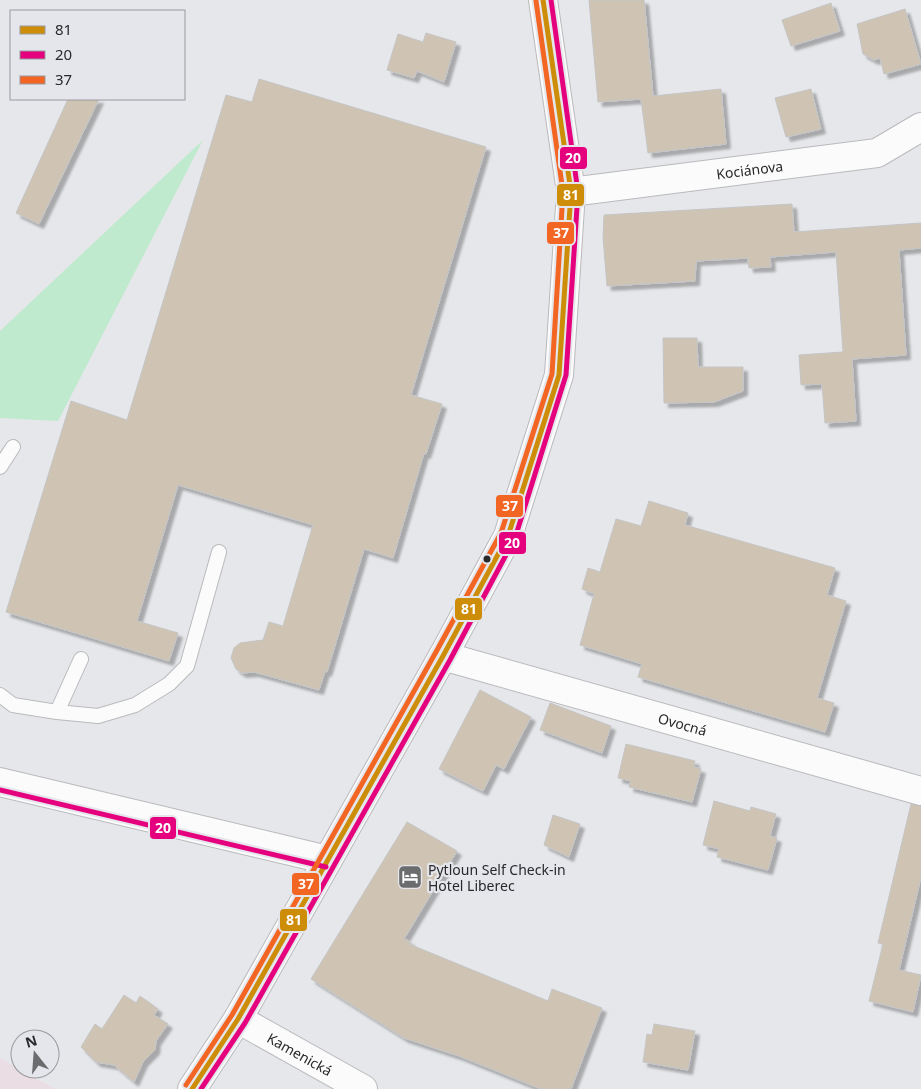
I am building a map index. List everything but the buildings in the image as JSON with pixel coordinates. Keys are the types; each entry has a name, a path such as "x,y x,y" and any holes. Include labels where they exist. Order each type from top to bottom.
{"street":[{"path":"192,1089 238,1019 443,656 508,536 558,375 571,192 544,0"},
{"name":"Kociánova","path":"571,192 877,153 921,127"},
{"name":"Ovocná","path":"443,656 921,791"},
{"path":"0,782 328,860"},
{"name":"Kamenická","path":"238,1019 363,1089"}],"lane":[{"path":"0,467 13,447"},
{"path":"0,695 12,705 98,716 134,705 169,684 187,666 219,552"},
{"path":"57,712 81,659"}],"shaded area":[{"path":"0,1058 10,1064 10,1079 37,1079 55,1089 0,1089"}],"green space":[{"path":"203,140 58,421 0,418 0,331"}],"transit line":[{"name":"81","path":"192,1089 238,1019 443,656 508,536 559,375 571,192 543,0"},
{"name":"20","path":"201,1089 245,1023 450,660 515,538 566,375 578,192 551,0"},
{"name":"37","path":"186,1085 232,1015 501,533 552,374 563,192 536,1"},
{"name":"20","path":"0,790 326,867"}],"place":[{"name":"Pytloun Self Check-in Hotel Liberec","path":"410,877"}]}
